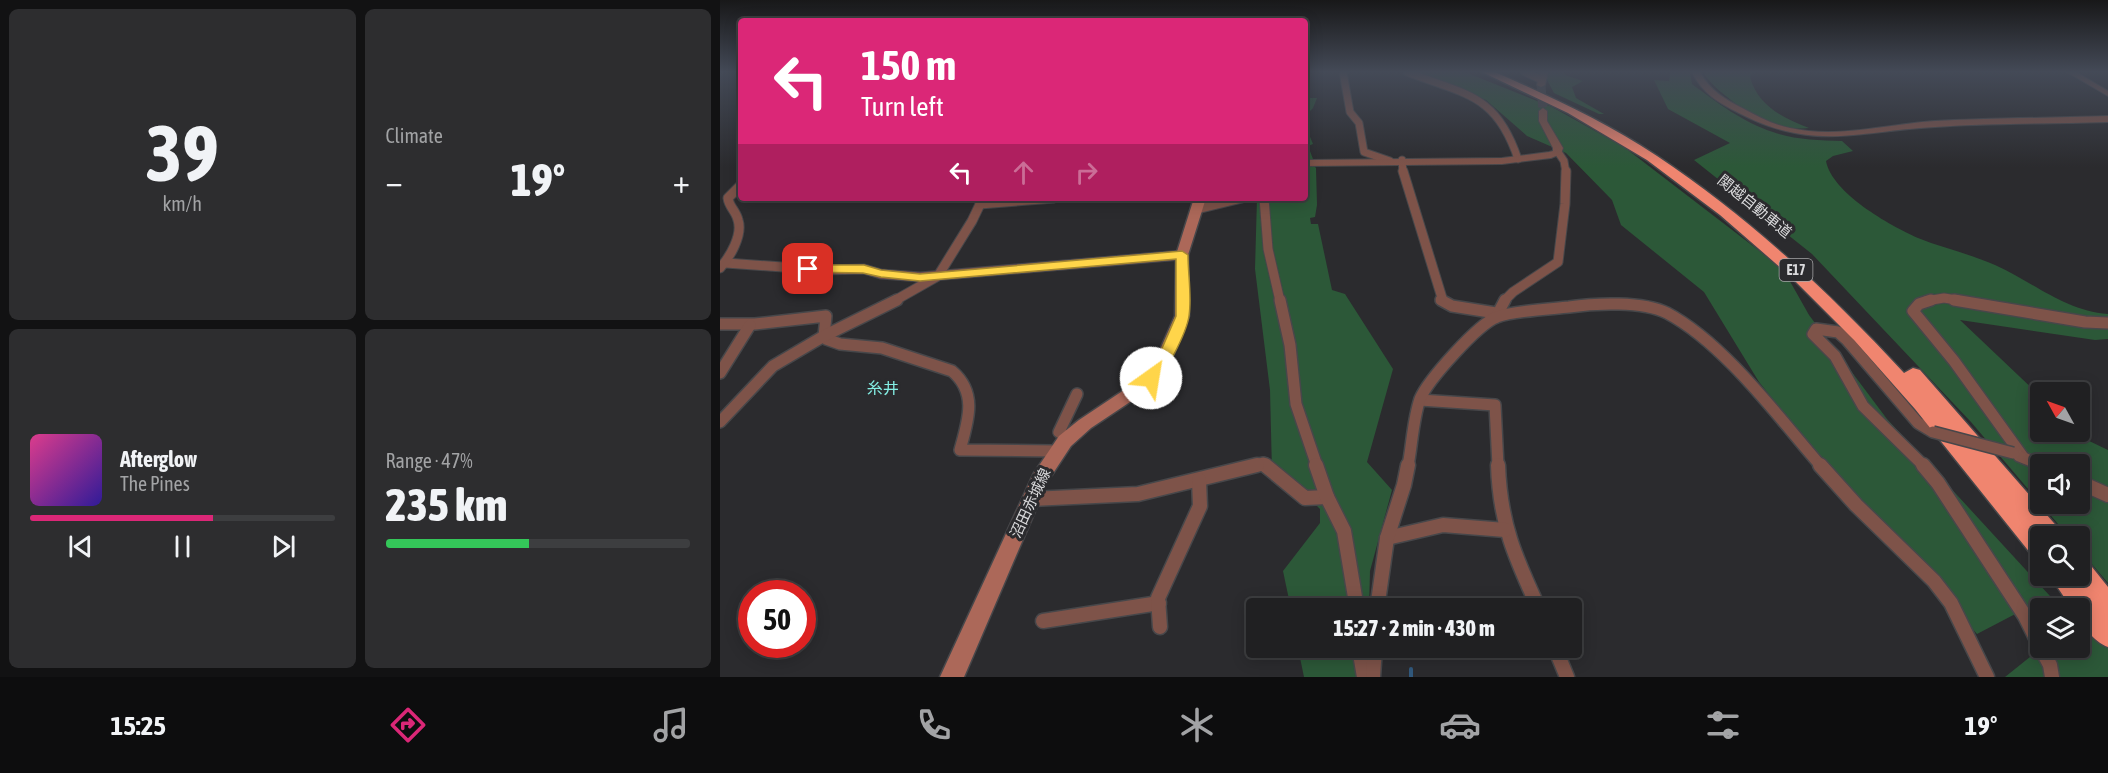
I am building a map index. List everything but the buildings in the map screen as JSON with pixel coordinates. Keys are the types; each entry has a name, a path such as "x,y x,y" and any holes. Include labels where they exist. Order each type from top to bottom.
{"highway":[{"name":"関越自動車道","path":"1559,104 1618,136 1686,180 1762,240 1815,289 1889,365 2030,535"},
{"name":"関越自動車道","path":"1569,104 1652,150 1705,186 1773,238 1833,292 1906,366 2043,526"},
{"path":"2090,584 2108,606"},
{"path":"2070,586 2108,635"}],"main road":[{"name":"沼田赤城線","path":"952,677 1040,478 1062,445 1145,384 1158,371 1182,316 1182,255 1198,203"}],"street":[{"path":"1349,104 1350,112 1359,123 1364,152 1390,160"},
{"path":"1483,104 1490,107 1502,119 1513,140 1518,159"},
{"path":"1727,104 1773,128 1798,134 1826,136 1936,124 2108,119"},
{"path":"1378,598 1387,538 1404,485 1420,400 1431,379 1467,340 1496,315 1510,295 1557,262 1568,179 1562,155 1558,152 1556,143 1542,121 1543,111"},
{"path":"1308,162 1518,159 1558,152"},
{"path":"1401,160 1441,300 1452,306 1496,315 1610,303 1665,312 1694,330 1745,380 1856,505 1934,582 1951,603 1971,639 1987,677"},
{"path":"738,188 727,200 739,221 739,226 723,265 824,270 864,269 899,276 938,276 1182,255"},
{"path":"720,422 773,366 825,336 920,288 938,276 982,201"},
{"path":"1198,203 1216,201"},
{"path":"1264,201 1268,249 1290,345 1296,404 1327,496 1344,531 1355,598"},
{"path":"2018,455 1954,361 1913,311 1917,305 1926,300 1944,298 2085,322 2108,323"},
{"path":"720,324 750,325 824,315 827,317 826,339 891,351 952,371 962,378 971,402 960,450 1062,445 1059,432 1077,394"},
{"path":"720,373 750,325"},
{"path":"2030,460 1933,432 1918,423 1838,332 1816,329 1813,334 1835,356 1863,406 1915,455 1938,483 2019,606 2030,626"},
{"path":"1420,400 1495,405 1499,436 1497,481 1505,530 1534,598"},
{"path":"1031,499 1138,494 1263,463 1305,498 1327,496"},
{"path":"1160,627 1158,598 1200,506 1200,480"},
{"path":"2090,487 2108,495"},
{"path":"1387,538 1443,525 1505,530"},
{"path":"1043,621 1159,603"},
{"path":"1360,658 1364,677"},
{"path":"1373,677 1374,658"},
{"path":"1559,658 1567,677"},
{"path":"2046,658 2052,677"}],"green space":[{"path":"1308,104 1315,104 1313,108 1308,113"},
{"path":"1490,104 1544,104 1624,147 1783,269 1809,315 1887,419 2030,574 2030,586 2041,586 2050,596 2030,598 2030,606 1977,634 1857,504 1759,382 1704,292 1621,225 1612,200 1566,153 1527,136"},
{"path":"1577,104 1586,104 1604,114"},
{"path":"1665,104 1720,104 1751,123 1781,135 1842,141 1853,151 1833,156 1826,161 1830,173 1839,185 1863,207 1918,238 1995,265 2063,302 2092,312 2108,314 2108,339 2095,340 1960,320 2030,386 2030,442 2090,441 2108,450 2108,583 2090,562 2090,526 2060,526 2049,514 2090,514 2090,454 2030,454 2030,491 1971,422 1812,254 1694,160 1730,143 1668,109"},
{"path":"1736,104 1766,104 1781,115 1809,128 1781,127 1754,116"},
{"path":"1308,132 1313,144 1308,146"},
{"path":"1308,146 1313,159 1309,160 1316,168 1317,205 1315,217 1310,218 1311,224 1318,224 1332,290 1345,294 1393,369 1367,462 1392,490 1370,571 1369,598 1289,598 1283,571 1320,523 1320,509 1298,487 1272,472 1270,390 1255,269 1257,201 1308,201"},
{"path":"2090,624 2108,647 2108,677 2005,677 2030,657 2090,658"},
{"path":"1300,658 1369,658 1368,677 1304,677"}],"waterway":[{"path":"1411,669 1411,677"}],"tunnel":[{"path":"1542,104 1543,111"}],"district":[{"name":"糸井","path":"883,388"}],"route":[{"path":"808,269 864,269 881,274 920,277 1182,255 1184,307 1180,325 1158,371 1151,378"}]}
